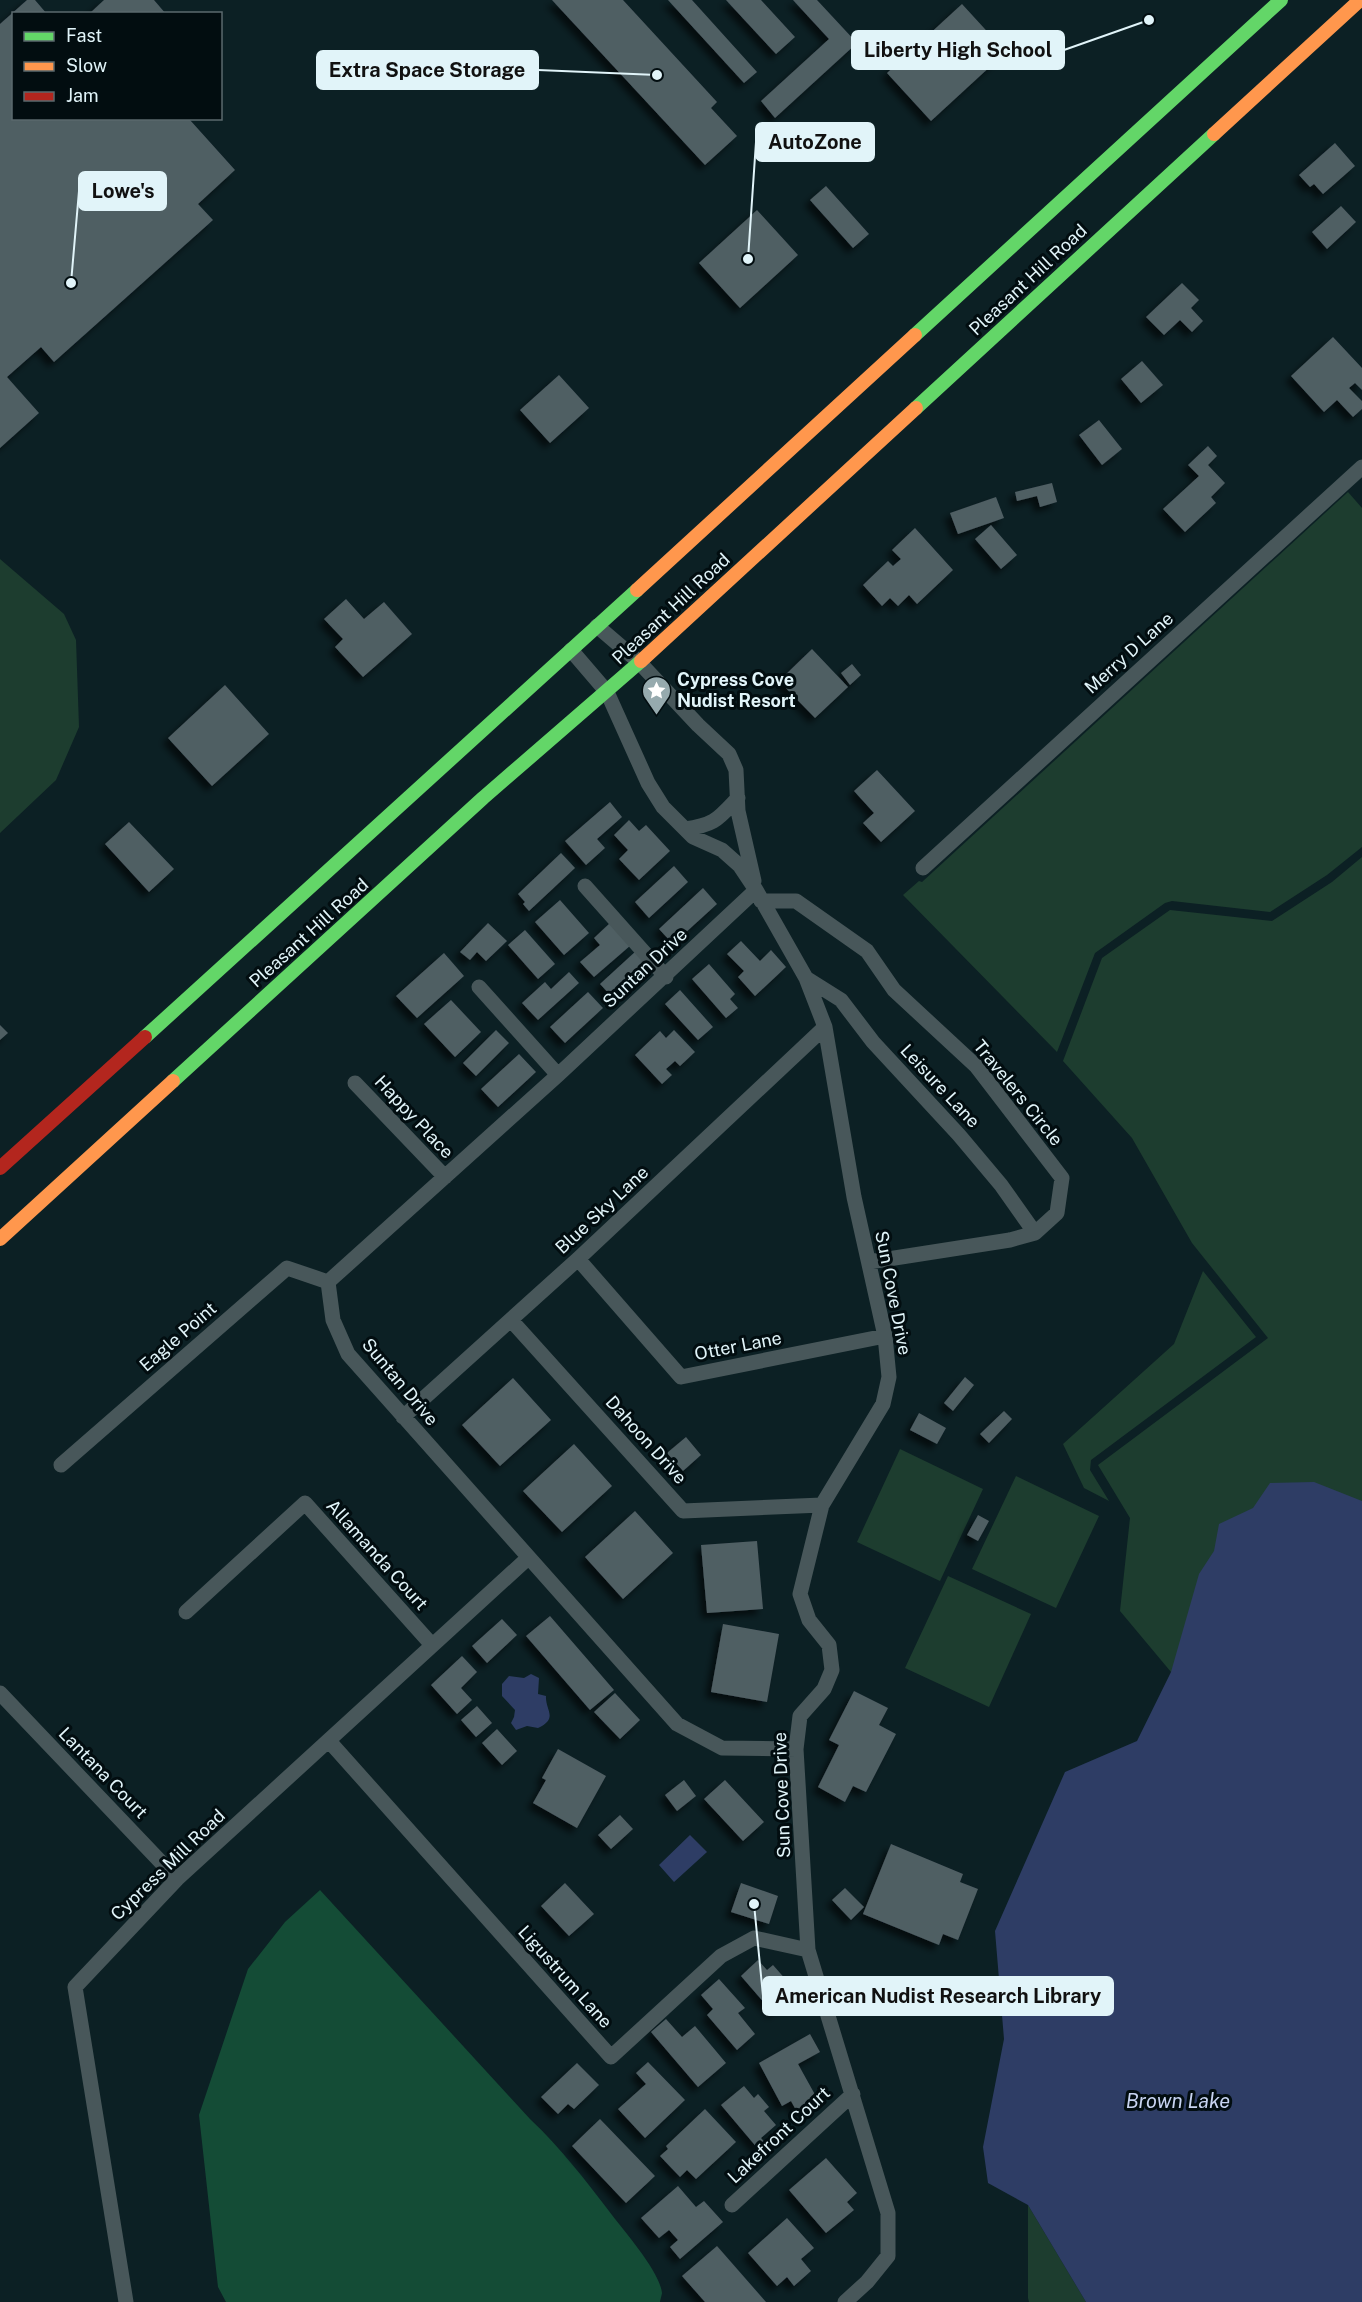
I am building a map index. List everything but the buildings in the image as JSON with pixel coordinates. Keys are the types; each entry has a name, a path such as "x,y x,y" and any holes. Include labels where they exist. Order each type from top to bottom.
{"main road":[{"name":"Pleasant Hill Road","path":"0,1168 571,650 1281,0"},
{"name":"Pleasant Hill Road","path":"0,1239 474,806 607,692 1360,0"}],"street":[{"name":"Merry D Lane","path":"923,868 1362,466"},
{"name":"Sun Cove Drive","path":"597,626 639,662 698,725 729,754 736,770 738,811 759,895"},
{"name":"Sun Cove Drive","path":"571,650 607,692 648,783 663,807 693,837 722,850 740,866 806,978 825,1027 854,1197 885,1336 889,1377 883,1404 822,1504 800,1594 809,1620 829,1645 832,1670 824,1689 800,1716 796,1749 808,1950 888,2213 888,2256 867,2282 845,2302"},
{"path":"685,829 717,821 738,798"},
{"path":"585,886 666,977"},
{"name":"Suntan Drive","path":"759,895 328,1282 333,1320 348,1354 677,1724 722,1748 796,1749"},
{"name":"Travelers Circle","path":"759,895 796,901 867,951 894,990 976,1066 1062,1178 1057,1213 1035,1233 1010,1240 869,1262"},
{"name":"Leisure Lane","path":"806,978 842,999 873,1042 959,1135 1001,1185 1035,1233"},
{"path":"479,987 558,1075"},
{"name":"Blue Sky Lane","path":"403,1417 512,1320 825,1027"},
{"name":"Happy Place","path":"355,1083 445,1177"},
{"name":"Otter Lane","path":"578,1259 681,1377 885,1336"},
{"name":"Eagle Point","path":"61,1465 287,1268 328,1282"},
{"name":"Dahoon Drive","path":"512,1320 683,1510 822,1504"},
{"name":"Allamanda Court","path":"186,1612 305,1503 432,1645"},
{"name":"Cypress Mill Road","path":"126,2302 75,1987 177,1879 528,1558"},
{"name":"Lantana Court","path":"0,1693 177,1879"},
{"name":"Ligustrum Lane","path":"329,1741 611,2057 721,1956 754,1938 808,1950"},
{"name":"Lakefront Court","path":"732,2205 853,2094"}],"green space":[{"path":"1348,492 1362,508 1362,847 1327,875 1270,912 1172,901 1165,903 1095,953 1057,1052 903,895 919,881 922,882"},
{"path":"0,559 64,614 76,640 79,727 56,780 0,833"},
{"path":"1362,857 1362,1685 1171,1672 1120,1611 1130,1518 1098,1465 1268,1338 1192,1243 1132,1138 1063,1061 1102,958 1170,910 1272,921 1332,882"},
{"path":"1203,1271 1256,1337 1091,1460 1090,1470 1109,1501 1084,1488 1063,1444 1174,1344"},
{"path":"900,1449 983,1489 940,1581 857,1542"},
{"path":"1016,1476 1099,1516 1056,1608 972,1569"},
{"path":"948,1576 1031,1614 989,1707 905,1668"},
{"path":"320,1890 573,2165 649,2264 660,2284 662,2293 660,2302 226,2302 218,2287 199,2115 248,1969 285,1922"},
{"path":"1028,2205 1086,2302 1029,2302"}],"water":[{"name":"Brown Lake","path":"1314,1482 1362,1501 1362,2302 1086,2302 1028,2205 988,2183 983,2147 1004,2039 995,1931 1065,1772 1137,1741 1171,1672 1199,1574 1214,1551 1219,1524 1253,1508 1270,1483"},
{"path":"531,1674 539,1678 538,1694 546,1696 550,1714 548,1721 538,1728 527,1726 516,1730 511,1723 515,1710 502,1696 502,1684 509,1676 524,1678"},
{"path":"690,1835 707,1852 674,1882 659,1865"}],"traffic: fast":[{"path":"915,335 1281,0"},
{"path":"916,408 1214,134"},
{"path":"145,1037 637,590"},
{"path":"173,1081 483,798 641,661"}],"traffic: slow":[{"path":"1214,134 1360,0"},
{"path":"637,590 915,335"},
{"path":"641,661 916,408"},
{"path":"0,1239 173,1081"}],"traffic: jam":[{"path":"0,1168 145,1037"}],"place":[{"name":"Liberty High School","path":"1149,20"},
{"name":"Extra Space Storage","path":"657,75"},
{"name":"AutoZone","path":"748,259"},
{"name":"Lowe's","path":"71,283"},
{"name":"Cypress Cove Nudist Resort","path":"656,716"},
{"name":"American Nudist Research Library","path":"754,1904"}]}
